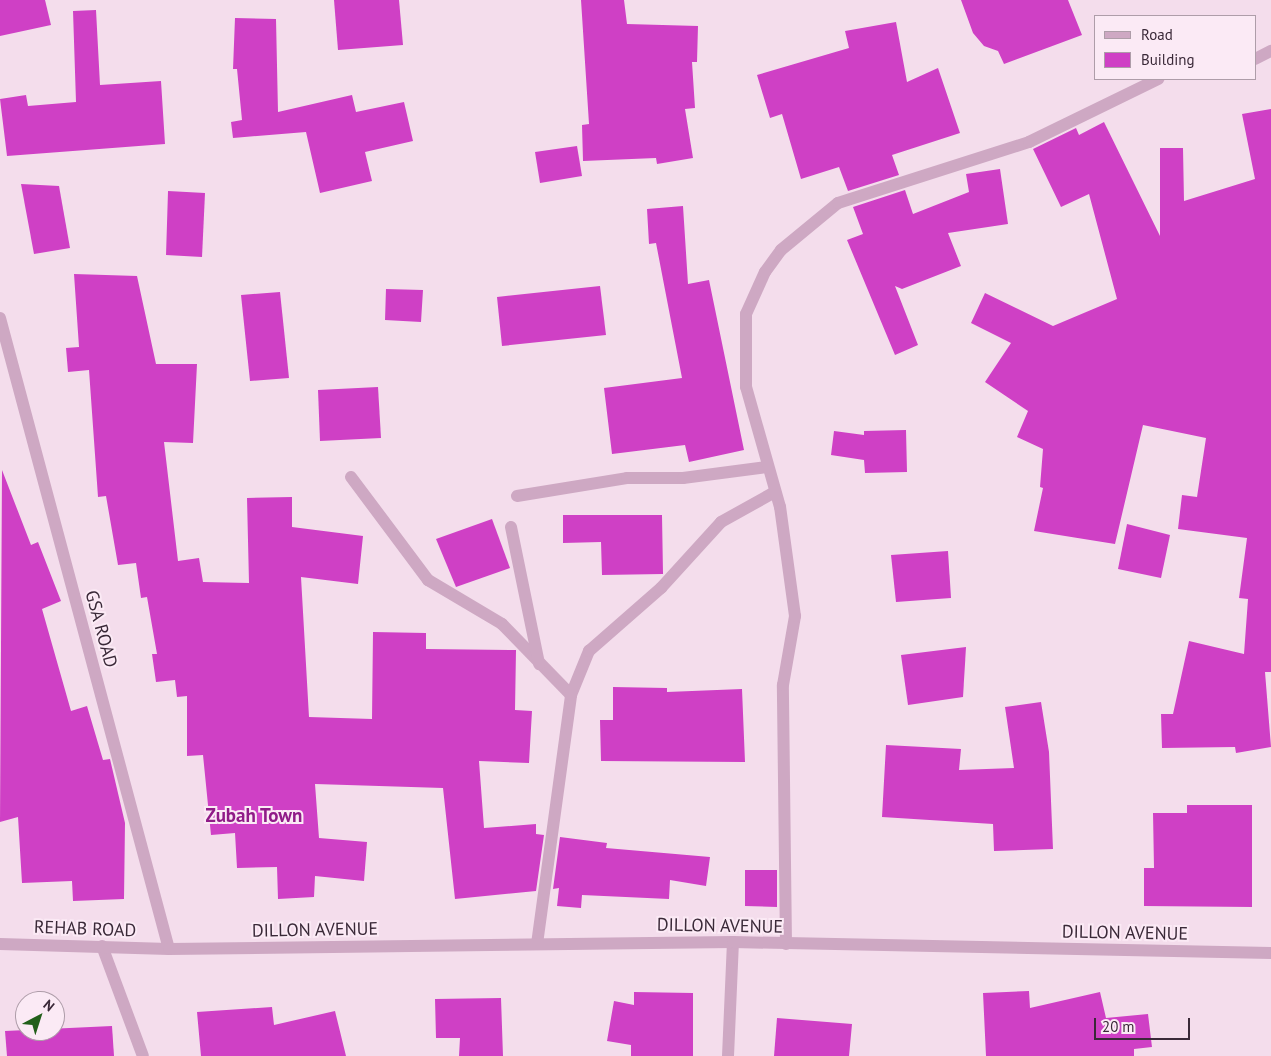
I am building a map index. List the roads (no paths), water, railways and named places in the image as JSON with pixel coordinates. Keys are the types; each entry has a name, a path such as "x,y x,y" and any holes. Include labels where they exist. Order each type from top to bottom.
{"street":[{"path":"1256,58 1271,51"},
{"path":"786,944 783,685 795,616 775,492 746,387 746,314 765,272 781,250 838,202 1029,142 1156,80"},
{"name":"GSA ROAD","path":"0,318 169,949"},
{"path":"517,496 627,478 683,478 767,467"},
{"path":"351,477 428,580 502,624 571,695"},
{"path":"537,944 571,695 589,651 661,588 721,522 775,492"},
{"path":"511,527 539,664"},
{"path":"728,1056 733,942"},
{"name":"DILLON AVENUE","path":"169,949 733,942 1271,953"},
{"name":"REHAB ROAD","path":"0,944 169,949"},
{"path":"102,946 143,1056"}],"district":[{"name":"Zubah Town","path":"254,816"}]}
